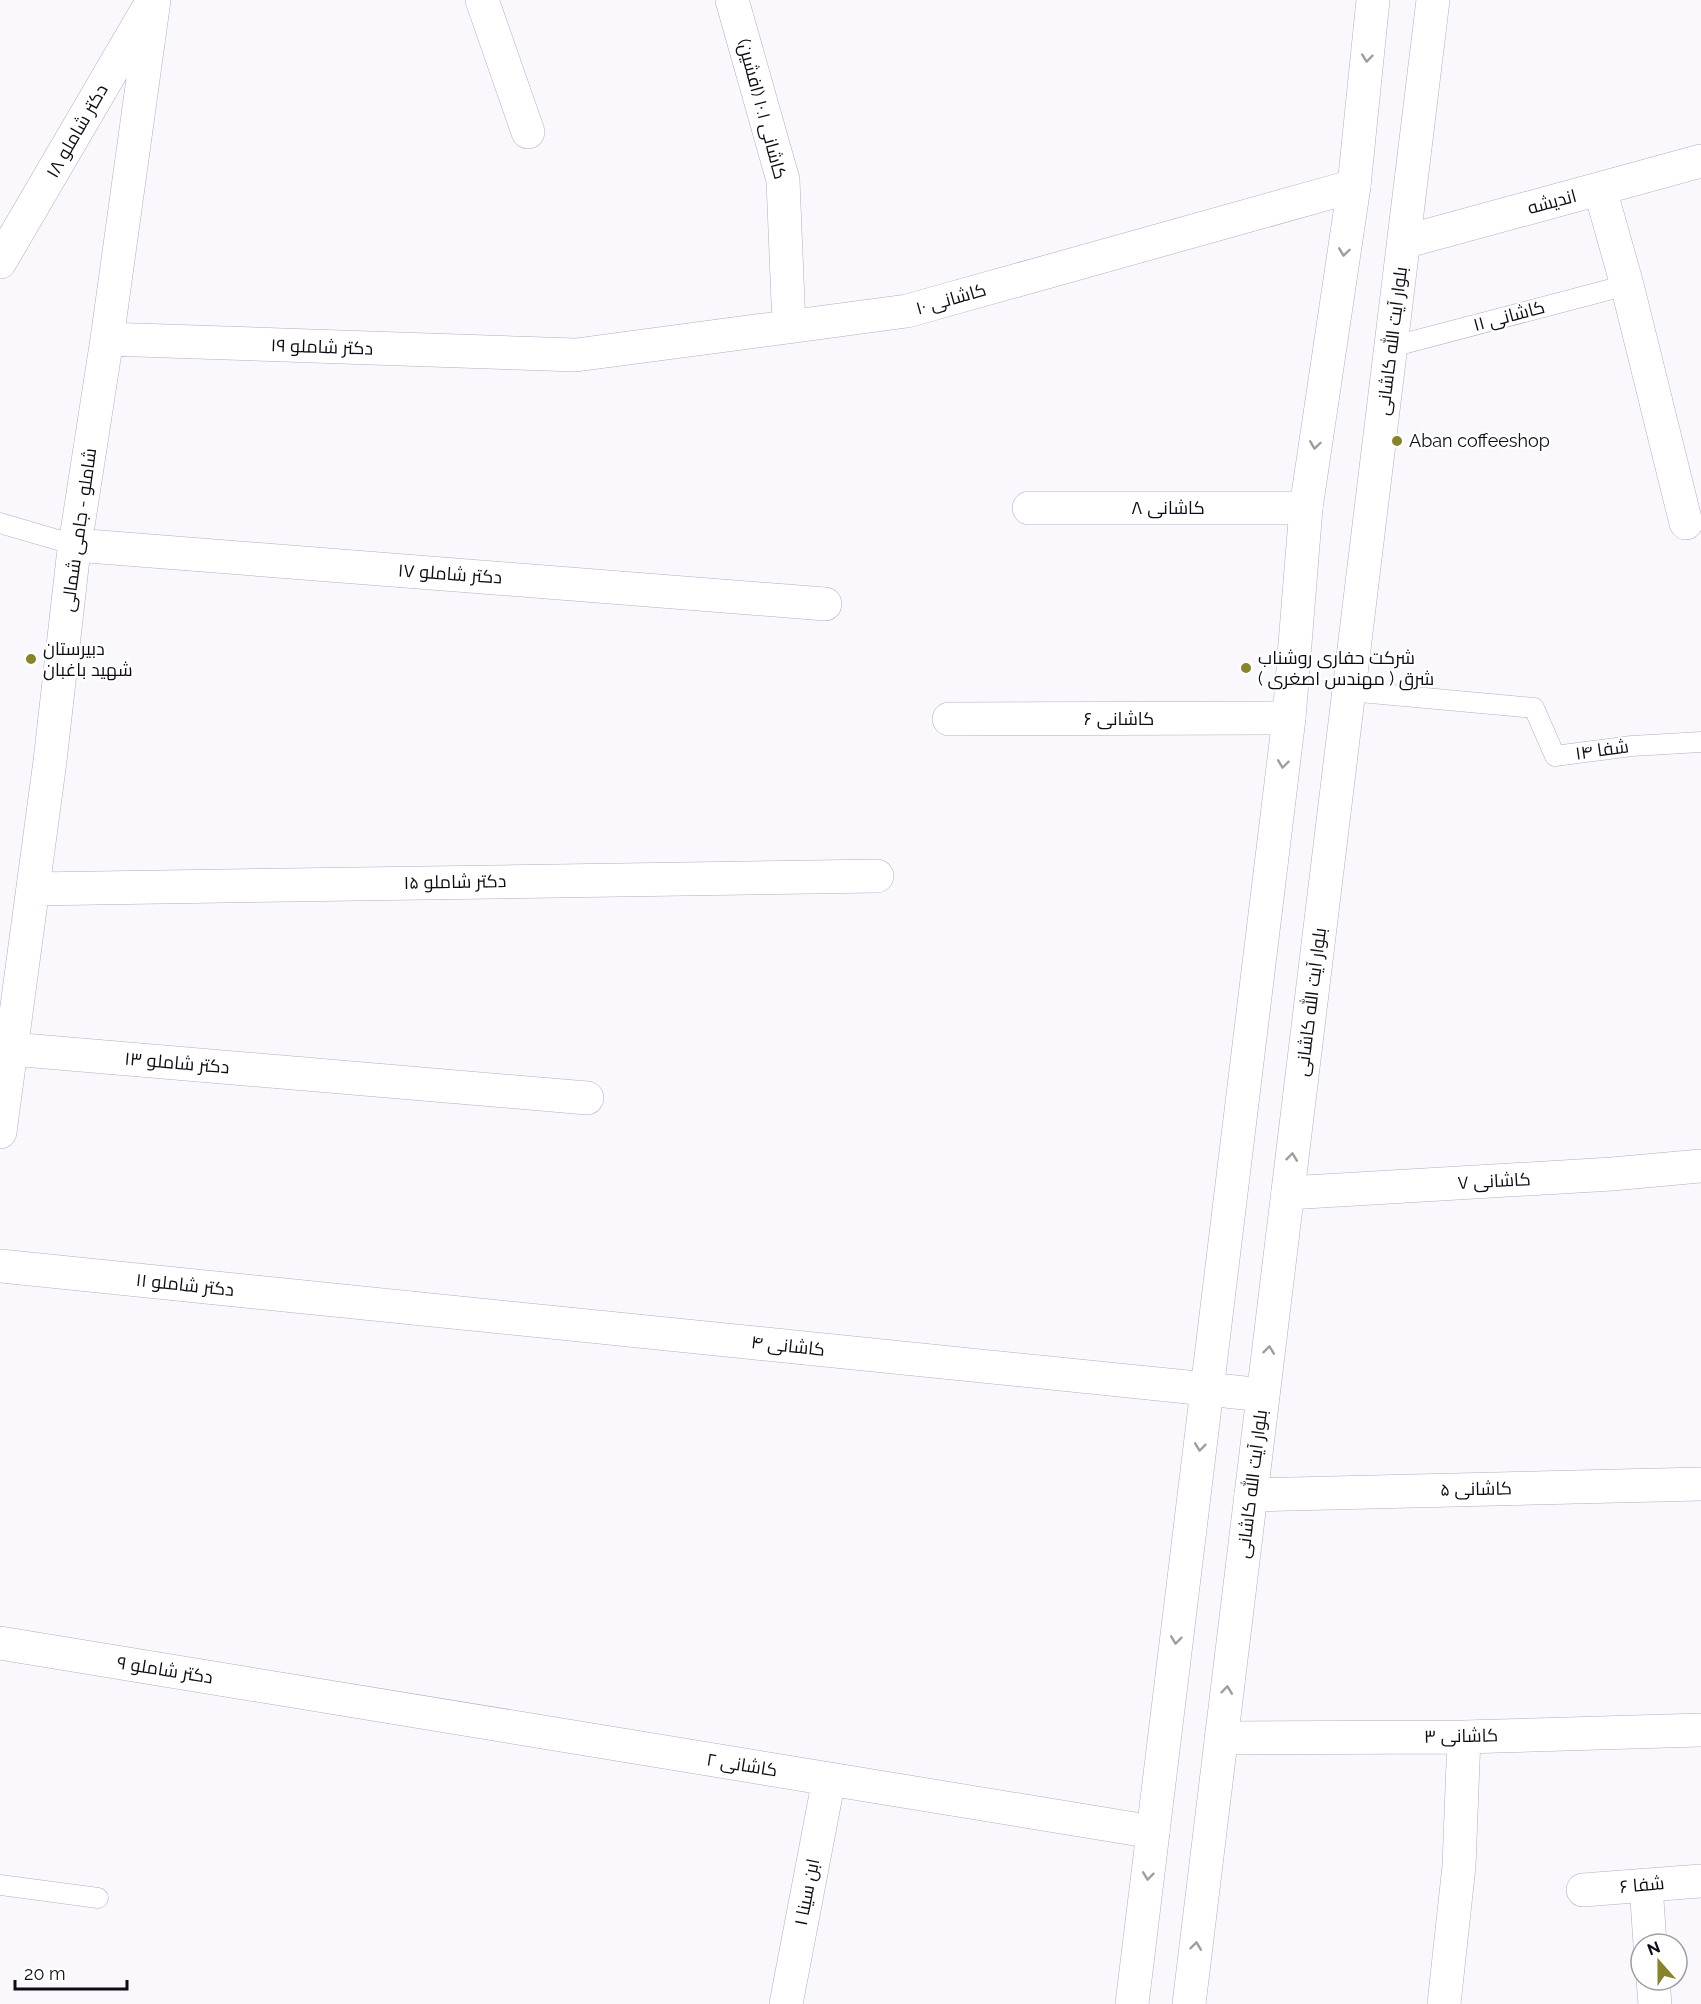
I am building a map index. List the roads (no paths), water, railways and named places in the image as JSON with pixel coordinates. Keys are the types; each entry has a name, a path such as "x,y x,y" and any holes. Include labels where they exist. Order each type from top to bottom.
{"street":[{"name":"دکتر شاملو ۱۸","path":"0,262 153,0"},
{"name":"شاملو - جامی شمالی","path":"0,1132 11,1048 14,931 33,889 75,545 107,339 153,0"},
{"path":"482,0 528,132"},
{"name":"کاشانی ۱۰.۱ (افشین)","path":"732,0 783,180 789,327"},
{"path":"1132,2004 1289,718 1306,508 1354,186 1373,0"},
{"name":"بلوار آیت الله کاشانی","path":"1189,2004 1433,0"},
{"name":"اندیشه","path":"1404,242 1701,160"},
{"name":"کاشانی ۱۰","path":"537,354 576,355 907,311 1354,186"},
{"path":"1600,189 1627,285 1686,523"},
{"name":"دکتر شاملو ۱۹","path":"107,339 537,354"},
{"name":"کاشانی ۸","path":"1029,508 1306,508"},
{"name":"دکتر شاملو ۱۷","path":"75,545 825,604"},
{"name":"کاشانی ۶","path":"949,719 1289,718"},
{"name":"دکتر شاملو ۱۵","path":"33,889 877,876"},
{"name":"دکتر شاملو ۱۳","path":"11,1048 587,1098"},
{"name":"کاشانی ۷","path":"1288,1193 1612,1174 1701,1166"},
{"name":"دکتر شاملو ۱۱","path":"0,1266 369,1304"},
{"name":"کاشانی ۴","path":"369,1304 1263,1395"},
{"name":"کاشانی ۵","path":"1251,1495 1701,1484"},
{"name":"دکتر شاملو ۹","path":"0,1643 330,1697"},
{"name":"کاشانی ۲","path":"330,1697 1153,1832"},
{"name":"کاشانی ۳","path":"1221,1738 1464,1737 1701,1730"},
{"path":"1444,2004 1459,1866 1464,1737"},
{"name":"ابن سینا ۱","path":"786,2004 829,1779"},
{"name":"شفا ۶","path":"1583,1890 1701,1881"},
{"path":"1646,1885 1649,1932"}],"lane":[{"name":"کاشانی ۱۱","path":"1391,347 1627,285"},
{"path":"0,523 75,545"},
{"name":"شفا ۱۴","path":"1349,691 1534,708 1555,756 1632,746 1701,742"},
{"path":"0,1885 98,1898"}],"place":[{"name":"Aban coffeeshop","path":"1397,441"},
{"name":"دبیرستان شهید باغبان","path":"31,659"},
{"name":"شرکت حفاری روشناب شرق ( مهندس اصغری )","path":"1246,668"}]}
